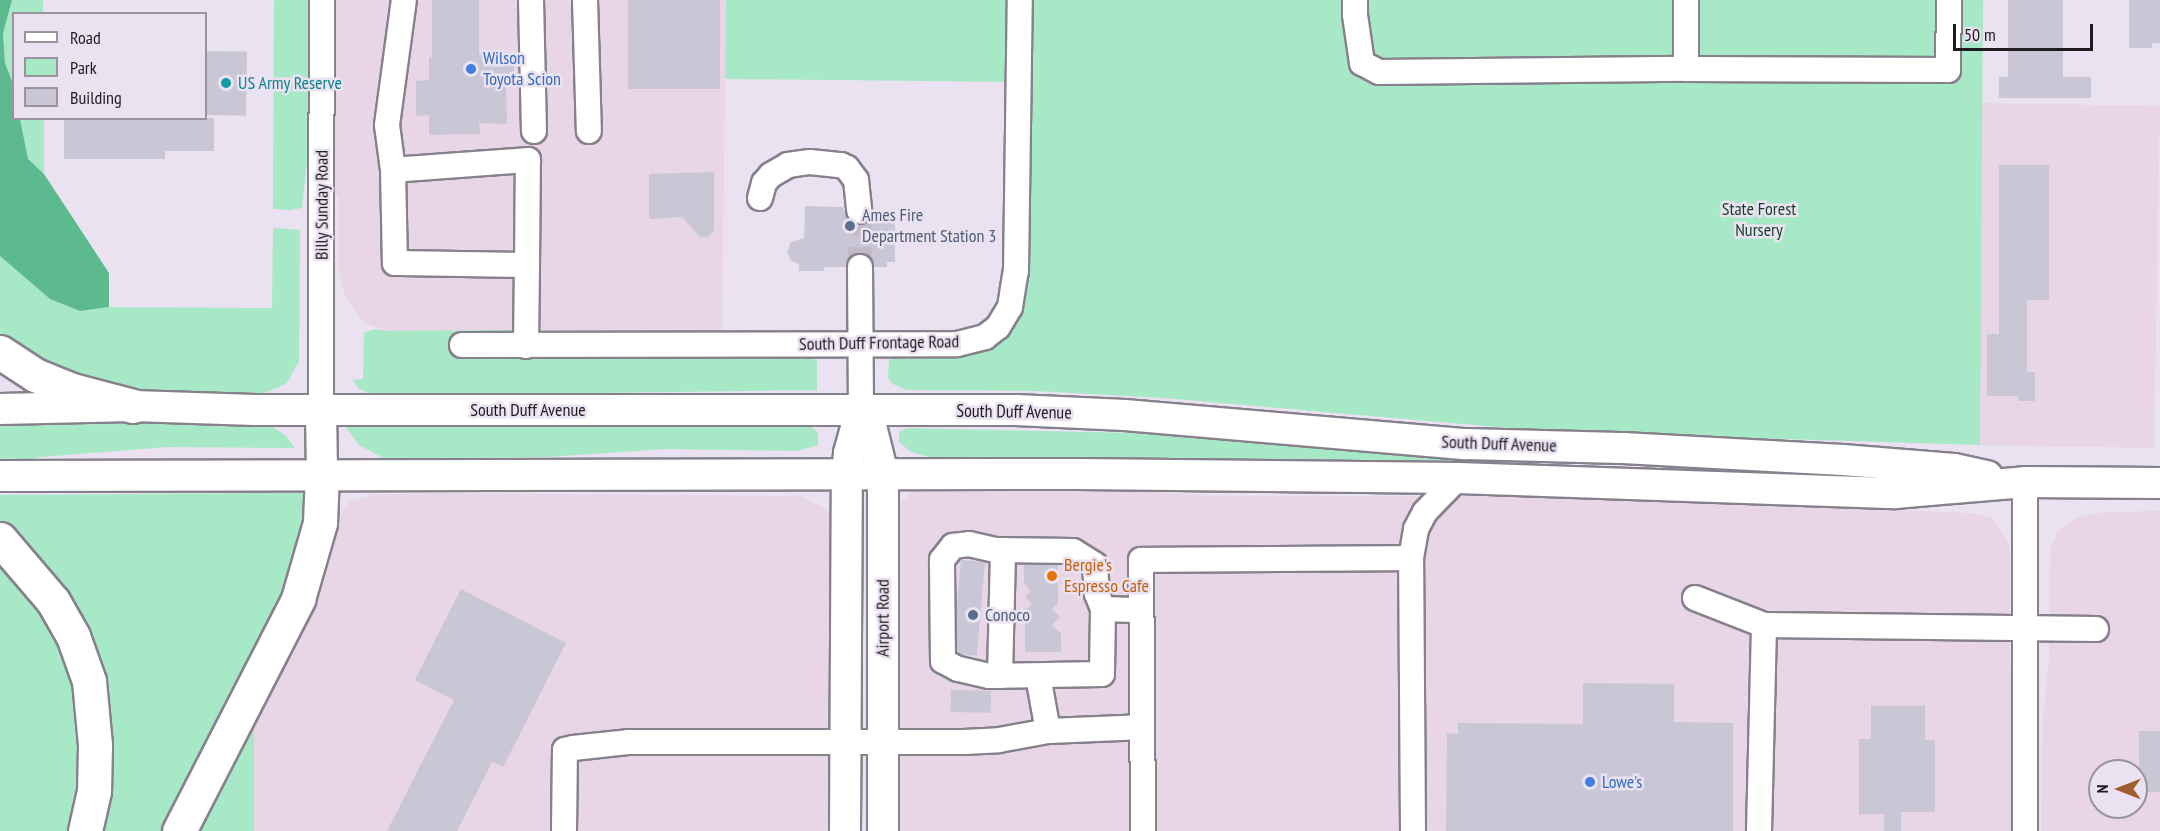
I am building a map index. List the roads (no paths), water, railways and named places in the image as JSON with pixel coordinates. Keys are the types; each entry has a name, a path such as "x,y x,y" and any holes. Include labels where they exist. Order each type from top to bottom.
{"highway":[{"path":"0,352 35,375 72,390 133,406"},
{"path":"179,831 298,599 320,523 322,474"},
{"path":"0,539 53,601 73,636 89,681 95,745 94,791 85,831"}],"main road":[{"name":"South Duff Avenue","path":"0,409 133,406 321,410 861,410 1125,414 1466,444 1623,448 1843,460 1954,469 2025,482"},
{"path":"321,410 322,474"},
{"name":"Airport Road","path":"844,831 847,473 849,453 861,410"},
{"name":"Airport Road","path":"861,410 871,426 883,474 883,831"},
{"name":"South Duff Avenue","path":"0,476 847,473 1458,478 1895,494 2025,482 2160,483"}],"street":[{"name":"Billy Sunday Road","path":"321,410 322,0"},
{"path":"404,0 387,125 393,170 395,263 527,265"},
{"path":"531,0 534,131"},
{"path":"585,0 589,131"},
{"name":"South Duff Frontage Road","path":"462,345 957,344 985,337 998,327 1010,307 1016,271 1020,0"},
{"path":"1355,0 1362,63 1379,72 1686,69 1948,70 1949,0"},
{"path":"1686,0 1686,69"},
{"path":"393,170 528,160 526,346"},
{"path":"760,198 764,183 771,175 788,165 810,162 841,165 848,168 856,180 859,211"},
{"name":"Airport Road","path":"860,267 861,410"},
{"path":"1413,831 1411,558 1416,529 1425,512 1458,478"},
{"path":"2025,482 2025,831"},
{"path":"969,544 1003,550 1072,551 1095,565 1097,594 1103,609 1102,674 1000,676 958,669 943,661 942,560 953,546 969,544"},
{"path":"1000,676 1003,550"},
{"path":"1143,831 1141,560 1411,558"},
{"path":"1695,598 1764,625 2097,629"},
{"path":"1103,609 1141,610"},
{"path":"1759,831 1764,625"},
{"path":"1038,676 1048,731"},
{"path":"564,831 565,750 628,742 883,743 999,740 1048,731 1142,726"}],"tunnel":[{"path":"859,211 860,267"}],"place":[{"name":"Wilson Toyota Scion","path":"471,69"},
{"name":"US Army Reserve","path":"226,83"},
{"name":"Ames Fire Department Station 3","path":"850,226"},
{"name":"Bergie's Espresso Cafe","path":"1052,576"},
{"name":"Conoco","path":"973,615"},
{"name":"Lowe's","path":"1590,782"}],"park label":[{"name":"State Forest Nursery","path":"1759,220"}]}
